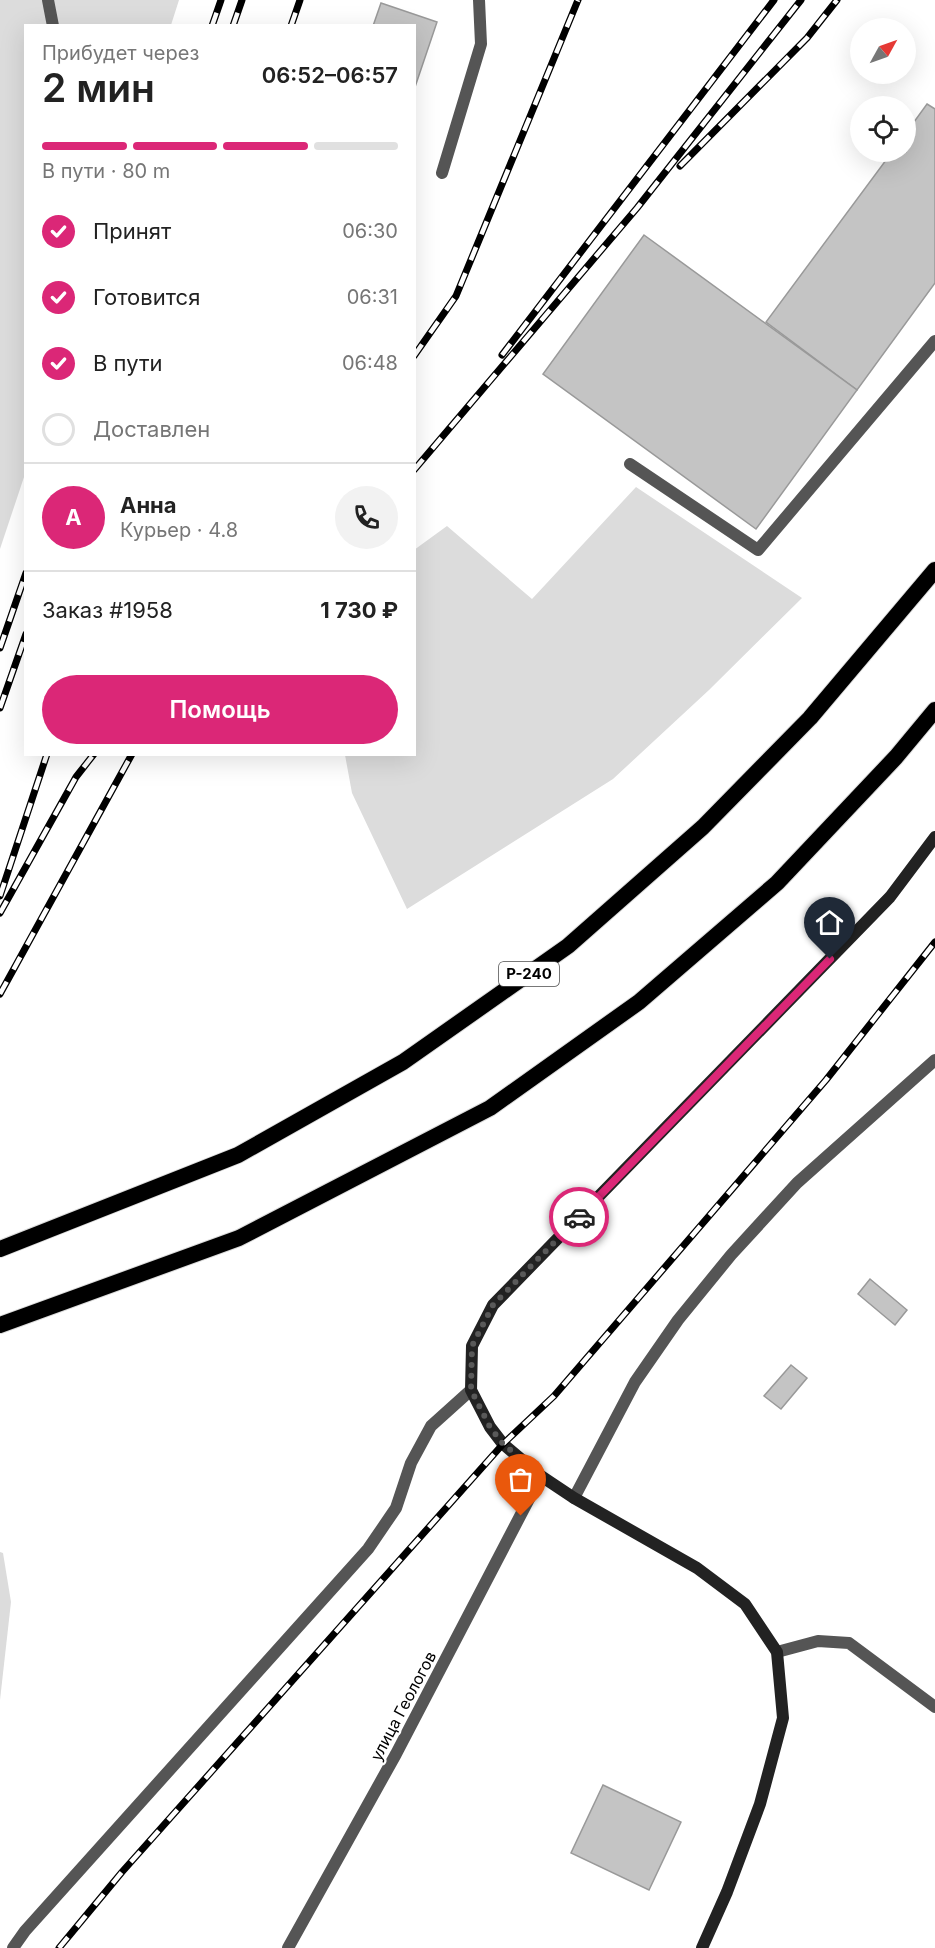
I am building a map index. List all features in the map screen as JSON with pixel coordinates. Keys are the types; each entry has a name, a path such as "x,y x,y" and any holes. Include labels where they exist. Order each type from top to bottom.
{"highway":[{"name":"Р-240","path":"0,1249 238,1155 403,1062 568,946 703,827 810,718 935,570"},
{"path":"0,1325 239,1238 490,1108 639,1002 777,883 896,757 935,710"}],"main road":[{"path":"702,1948 727,1892 760,1804 783,1718 777,1652 745,1604 697,1568 574,1498 542,1476 503,1444 490,1427 471,1390 472,1346 493,1305 890,897 935,837"}],"street":[{"path":"48,0 53,24"},
{"path":"442,173 481,45 478,0"},
{"path":"630,464 758,550 935,341"},
{"path":"574,1498 635,1382 678,1320 731,1255 796,1183 935,1060"},
{"path":"13,1948 25,1931 368,1549 396,1508 411,1463 431,1426 471,1390"},
{"name":"улица Геологов","path":"288,1948 396,1754 542,1476"},
{"path":"777,1652 818,1641 849,1643 935,1707"}],"shaded area":[{"path":"0,0 179,0 171,24 24,24 24,477 0,549"},
{"path":"636,487 802,598 709,690 613,779 407,909 352,793 345,756 416,756 416,549 447,526 532,599"},
{"path":"0,1552 3,1553 11,1602 0,1700"}],"building":[{"path":"381,3 437,22 416,84 416,24 374,24"},
{"path":"927,104 935,109 935,283 857,390 766,322 885,162 916,162 916,119"},
{"path":"644,235 857,390 756,529 543,374"},
{"path":"870,1279 907,1310 895,1325 858,1294"},
{"path":"791,1365 807,1378 781,1409 764,1396"},
{"path":"603,1785 681,1822 649,1890 571,1853"}],"railway":[{"path":"213,24 221,0"},
{"path":"234,24 242,0"},
{"path":"292,24 300,0"},
{"path":"416,353 456,296 578,0"},
{"path":"502,355 774,0"},
{"path":"416,468 637,208 801,0"},
{"path":"680,166 807,38 837,0"},
{"path":"0,648 24,579"},
{"path":"0,708 24,640"},
{"path":"0,896 46,756"},
{"path":"0,913 76,777 92,756"},
{"path":"0,994 131,756"},
{"path":"59,1948 122,1872 503,1444 554,1396 826,1080 935,942"}],"way so far":[{"path":"521,1516 542,1476 503,1444 490,1427 471,1390 472,1346 493,1305 579,1217"}],"route":[{"path":"579,1217 830,959"}]}
